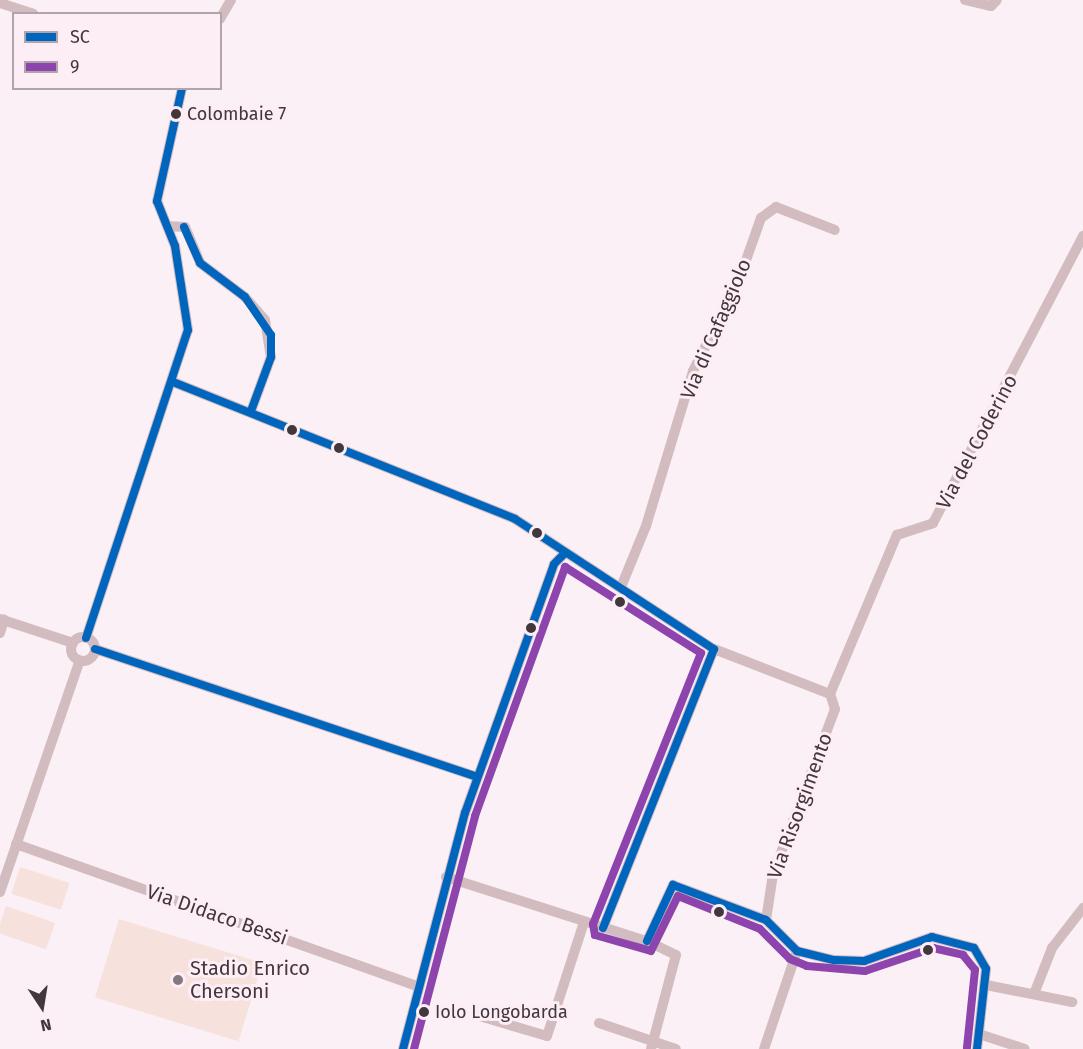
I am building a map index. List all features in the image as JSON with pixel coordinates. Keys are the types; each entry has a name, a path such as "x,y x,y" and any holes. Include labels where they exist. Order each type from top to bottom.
{"street":[{"path":"222,16 231,0"},
{"path":"965,0 991,6 998,0"},
{"path":"0,3 27,12"},
{"path":"0,633 2,619 73,644 86,638 174,382 188,330 182,278 157,190 182,90"},
{"name":"Via di Cafaggiolo","path":"621,587 646,526 693,371 739,280 761,218 776,207 835,230"},
{"path":"167,226 185,227 200,263 245,297 265,320 272,357 251,411"},
{"name":"Via del Coderino","path":"830,694 897,535 933,523 1083,236"},
{"path":"174,382 515,519 564,554 621,587 714,649 830,694"},
{"path":"403,1049 446,877 477,777 554,564 564,554"},
{"path":"86,638 95,649 477,777"},
{"path":"73,644 72,654 80,660 90,659 95,649"},
{"path":"603,928 714,649"},
{"path":"0,892 80,660"},
{"name":"Via Risorgimento","path":"766,920 773,874 835,709 830,694"},
{"name":"Via Didaco Bessi","path":"16,844 418,986"},
{"path":"446,877 647,941 678,961 652,1045"},
{"path":"647,941 673,885 766,920 797,951 864,961 939,937 981,955 986,985 977,1049"},
{"path":"1034,994 1052,948 1083,908"},
{"path":"476,1015 547,1036 584,922"},
{"path":"764,1049 797,951"},
{"path":"986,985 1072,1002"},
{"path":"600,1023 652,1045 676,1049"},
{"path":"979,1034 1025,1049"}],"shaded area":[{"path":"20,867 69,883 61,910 11,894"},
{"path":"6,906 55,923 46,949 0,934 0,923"},
{"name":"Stadio Enrico Chersoni","path":"119,919 262,963 238,1041 95,997"}],"transit line":[{"name":"SC","path":"86,638 188,330 175,246 157,201 182,90"},
{"name":"SC","path":"184,227 200,263 245,297 271,335 271,357 251,411"},
{"name":"SC","path":"173,382 515,519 714,649"},
{"name":"SC","path":"403,1049 465,813 554,564 564,554"},
{"name":"9","path":"414,1049 475,816 565,567 701,653 593,924 595,935 651,951 678,896 760,929 790,959 807,966 865,971 933,948 963,955 975,970 967,1048"},
{"name":"SC","path":"95,649 477,777"},
{"name":"SC","path":"603,928 714,649"},
{"name":"SC","path":"647,941 673,885 766,920"},
{"name":"SC","path":"766,920 797,951 834,960 864,961 932,937 974,948 986,969 977,1049"}],"place":[{"name":"Colombaie 7","path":"176,114"},
{"name":"Stadio Enrico Chersoni","path":"178,980"},
{"name":"Iolo Longobarda","path":"424,1012"}]}
